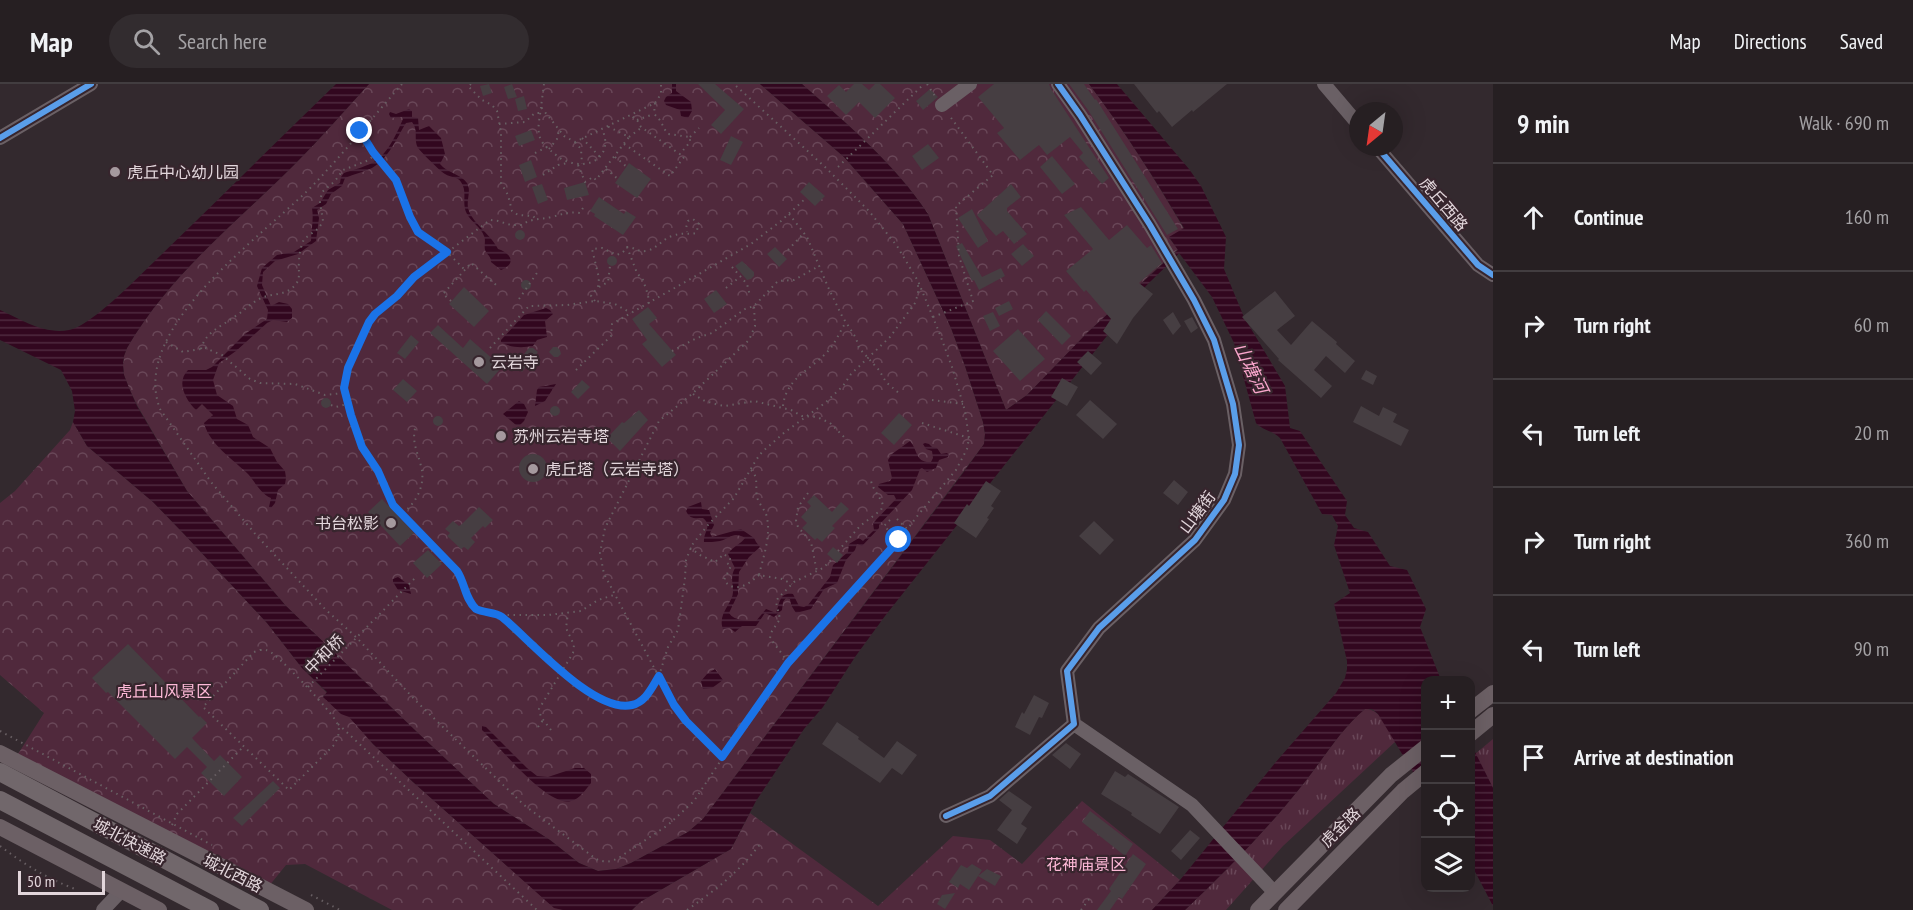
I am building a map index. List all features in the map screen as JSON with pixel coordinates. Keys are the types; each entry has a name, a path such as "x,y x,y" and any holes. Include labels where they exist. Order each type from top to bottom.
{"highway":[{"name":"城北快速路","path":"0,772 260,910"},
{"name":"城北快速路","path":"0,800 210,910"}],"main road":[{"path":"1475,707 1493,693"},
{"path":"1475,730 1493,715"},
{"name":"虎金路","path":"1258,910 1391,775 1420,752"},
{"name":"城北西路","path":"0,753 169,831 308,903"},
{"name":"虎金路","path":"1286,910 1421,776"},
{"path":"0,826 159,910"}],"street":[{"path":"0,138 91,84"},
{"path":"942,105 970,84"},
{"name":"山塘街","path":"1058,84 1150,225 1194,300 1214,340 1233,404 1239,445 1235,474 1224,500 1195,540 1099,628 1067,671 1074,723"},
{"path":"1324,84 1349,113"},
{"name":"虎丘西路","path":"1385,156 1478,265 1493,275"},
{"path":"946,816 990,796 1074,723 1192,805 1275,893"},
{"path":"103,910 121,891"}],"path":[{"path":"402,84 317,181 248,243 204,288 175,325 166,342 154,380 155,397 160,409 211,482 325,609 524,805 601,862 614,861 678,816 699,793 788,663 899,540 956,470 963,460 969,438 963,404 952,367 918,281 897,246 869,211 824,166 734,84"},
{"path":"471,84 468,86 482,100 496,108 501,132 500,161 503,188 508,195 512,211 518,215 533,216 536,219"},
{"path":"544,84 539,133 542,142 564,161 580,164 591,163 600,157 606,145 602,129"},
{"path":"654,114 655,103 661,94 661,84"},
{"path":"839,166 924,84"},
{"path":"575,142 655,103"},
{"path":"933,317 973,301 959,256 956,206 993,175 942,105"},
{"path":"542,107 560,130 581,149 580,164 585,182 592,177 596,180 606,170 629,137 641,127"},
{"path":"499,124 525,122 535,113 541,114"},
{"path":"637,120 654,114"},
{"path":"654,114 661,120 668,134 690,137"},
{"path":"624,144 670,176 684,157 641,127 630,115"},
{"path":"607,126 629,137"},
{"path":"680,154 690,142 690,137 699,128"},
{"path":"535,153 548,148 557,139 560,130"},
{"path":"360,131 399,185 418,232 447,252 465,270"},
{"path":"582,138 600,157"},
{"path":"201,349 214,329 261,298 286,292 297,284 300,275 298,263 304,239 323,221 320,202 322,192 335,181 343,170 369,160 375,154"},
{"path":"615,157 627,167"},
{"path":"543,175 558,165 571,163"},
{"path":"606,170 618,179"},
{"path":"576,370 611,336 612,324 742,250 764,235 806,198"},
{"path":"583,208 580,213 567,212 536,219 522,225 511,225 494,220 477,229 414,277 397,296 371,318 345,376 344,393 362,447 378,471 391,501 457,571 473,607 480,611 500,615 542,616 581,611 598,600 614,595"},
{"path":"789,214 804,233 859,348 879,370 886,382 901,395"},
{"path":"627,247 631,246 640,251 651,250 670,236 687,232 696,233 699,228 697,221 693,219 688,221 687,232"},
{"path":"788,250 804,233"},
{"path":"627,247 637,273 643,280 649,304"},
{"path":"598,287 599,278 592,249 603,248 617,255 627,247"},
{"path":"451,301 443,294 471,263 496,285"},
{"path":"672,351 712,333 745,309 754,306 776,282 794,280 820,265"},
{"path":"595,302 591,296 598,287 608,282 610,266"},
{"path":"732,267 747,284 750,297"},
{"path":"519,299 539,270"},
{"path":"726,288 740,278"},
{"path":"500,615 562,671 594,695 616,705 626,706 641,701 659,676 668,647 678,630 686,560 690,548 714,518 734,498 756,460 772,442 825,403 843,386 851,374 890,337 910,311 918,294 918,281"},
{"path":"490,348 529,306 595,302 615,304 631,313"},
{"path":"722,757 686,721 674,705 614,595 604,574 600,553 605,528 659,421 692,394 749,340 755,326 754,306"},
{"path":"783,408 784,396 790,387 807,367 830,349 846,322"},
{"path":"166,342 183,352 206,348 222,356 250,379 260,383 295,384 325,395 344,393"},
{"path":"692,394 705,401 725,406 754,401 791,410 802,416 817,417 830,423 847,440"},
{"path":"932,400 963,404"},
{"path":"331,405 336,407 347,404"},
{"path":"922,423 969,438"},
{"path":"402,514 418,496 422,478 421,466 413,441 416,425"},
{"path":"690,548 715,562 724,554 730,559 727,563 731,566 724,580 730,586 739,588 749,584 759,575 768,525 767,516 757,496 756,477 751,470"},
{"path":"838,551 860,526 881,510 882,501 875,493 871,481"},
{"path":"808,493 798,507 796,521 798,527 811,542 817,572"},
{"path":"897,519 907,529"},
{"path":"890,520 885,525 899,540"},
{"path":"788,663 770,638 780,619 778,598 792,584 817,572 832,559"},
{"path":"759,575 782,579 792,584"},
{"path":"551,730 539,713 540,705 574,649 567,633 568,612"},
{"path":"338,724 338,736 334,745 289,790 203,707 254,652 264,650 272,653 308,687 334,716 338,724 537,910"},
{"path":"538,727 543,720"},
{"path":"0,731 169,831 211,844"},
{"path":"169,831 177,814 243,746"},
{"path":"687,910 723,885 761,843"},
{"path":"0,846 19,861 75,889"},
{"path":"1082,910 1090,898"},
{"path":"308,903 340,910"}],"green space":[{"path":"369,84 760,84 844,157 903,224 951,328 983,422 984,444 703,819 688,832 616,869 598,871 579,863 550,840 494,804 286,606 187,491 137,405 124,375 124,356 127,348 144,321 183,273 304,155"},
{"path":"802,84 1089,84 1139,155 1184,229 1169,238 1178,249 1088,332 1027,395 1006,410 928,214 885,161"},
{"name":"虎丘山风景区","path":"73,422 87,446 153,502 267,623 302,668 327,693 323,696 349,716 373,744 413,782 550,904 563,910 392,910 305,864 286,865 269,886 18,754 44,713 0,675 0,503 15,491 70,430"},
{"path":"1365,709 1380,716 1396,741 1283,846 1226,910 1185,910 1262,833 1340,735"},
{"path":"1493,739 1493,788 1475,754"},
{"name":"花神庙景区","path":"1082,801 1180,880 1152,910 632,910 640,902 731,849 750,813 878,906 953,836 990,840 1022,864"}],"water":[{"name":"山塘河","path":"336,84 369,84 304,155 183,273 144,321 127,348 123,365 124,375 137,406 187,491 286,606 494,804 550,840 579,863 598,871 616,869 688,832 703,819 984,444 983,422 965,366 951,328 903,224 844,157 760,84 802,84 870,145 915,196 928,214 1006,410 1027,395 1088,332 1178,250 1169,237 1184,228 1139,155 1089,84 1117,84 1201,186 1226,237 1224,269 1244,317 1285,386 1290,428 1300,431 1347,501 1345,515 1354,528 1368,532 1390,566 1407,570 1426,609 1420,627 1439,676 1421,676 1421,785 1378,714 1372,709 1365,709 1340,735 1262,833 1185,910 1152,910 1180,880 1275,763 1336,693 1345,678 1347,669 1334,604 1350,593 1334,545 1338,526 1332,515 1322,514 1280,438 1256,423 1234,343 1212,297 1179,253 1135,298 885,616 823,707 804,729 756,801 731,849 640,902 632,910 554,908 413,782 373,744 349,717 341,714 323,697 327,692 302,668 267,623 184,534 153,502 87,446 73,422 75,411 72,391 61,370 0,340 0,310 42,328 69,330 103,310"},
{"path":"672,84 676,84 676,91 691,102 692,111 688,118 681,116 680,110 666,105 664,101 672,93"},
{"path":"409,109 412,111 412,117 418,118 419,130 429,126 441,138 445,154 440,164 467,183 468,208 471,216 498,249 509,256 511,262 501,270 491,262 485,250 483,233 465,210 464,190 461,182 443,172 418,148 412,122 406,123 392,148 378,164 345,178 342,186 331,194 326,204 317,210 319,218 316,241 298,254 275,261 263,272 262,285 271,306 279,302 288,304 292,309 292,318 287,322 273,320 267,323 219,363 213,380 217,395 233,406 237,419 248,425 253,437 270,448 285,471 285,484 278,490 275,503 271,508 269,507 271,498 261,491 248,474 211,438 204,423 213,415 202,404 196,410 192,406 183,390 184,375 188,370 206,370 212,367 245,334 267,319 268,310 257,286 262,268 277,255 294,252 311,241 312,208 320,203 328,190 340,183 344,173 372,163 382,155 391,144 403,119 402,117 391,118 390,112 396,114"},
{"path":"546,308 553,314 545,321 547,337 537,340 533,346 529,347 513,346 501,342 524,315"},
{"path":"556,384 545,401 535,406 539,387"},
{"path":"519,401 524,404 528,412 524,421 516,425 503,414"},
{"path":"910,441 919,458 926,462 931,462 933,458 932,451 926,449 923,444 925,443 937,448 941,454 949,455 939,460 936,468 927,472 920,469 912,490 862,546 857,544 846,560 837,583 824,589 811,609 796,613 790,599 786,598 782,610 774,617 765,613 756,626 742,626 735,632 730,628 723,629 722,618 732,596 732,577 735,568 728,554 745,538 735,535 720,541 704,542 706,521 703,518 689,516 686,511 688,507 701,502 702,509 709,510 714,525 710,533 712,537 741,529 754,538 760,547 749,557 739,572 738,594 729,613 731,616 741,620 756,621 766,609 776,613 781,599 788,594 793,594 799,606 804,607 830,577 833,565 848,552 849,544 859,538 863,541 874,530 873,523 896,499 894,495 888,495 878,487 879,484 890,481 892,478 888,460 892,454"},
{"path":"398,577 409,585 411,594 398,590 393,579"},
{"path":"715,669 723,680 712,688 703,689 701,681"},
{"path":"482,726 486,727 537,776 548,777 575,768 584,768 591,774 591,783 574,800 561,801 537,786 524,774 482,730"},
{"path":"1475,752 1493,788 1493,906 1475,872"}],"building":[{"path":"489,84 492,93 483,96 480,86"},
{"path":"512,84 517,97 508,99 504,87"},
{"path":"698,84 715,84 744,109 721,134 711,125 725,110"},
{"path":"854,84 862,84 869,90 875,84 880,84 895,98 875,118 859,102 846,115 827,96 839,85 846,92"},
{"path":"994,84 1049,84 1109,178 1102,184 1079,157 1083,153 1070,137 1047,155 1039,145 1020,160 997,133 1004,128 978,97"},
{"path":"1069,84 1084,84 1096,99 1178,229 1167,235"},
{"path":"1134,84 1227,84 1172,127 1159,111 1157,113"},
{"path":"930,89 938,97 923,110 916,101"},
{"path":"524,96 527,109 518,111 515,99"},
{"path":"531,130 535,140 519,146 515,136"},
{"path":"731,136 743,142 731,165 720,160"},
{"path":"928,144 939,158 922,170 912,156"},
{"path":"1052,156 1075,184 1062,194 1040,167"},
{"path":"531,160 537,177 525,182 519,165"},
{"path":"629,163 651,179 637,198 615,183"},
{"path":"585,182 589,195 567,200 564,188"},
{"path":"809,182 825,196 815,206 800,192"},
{"path":"542,184 548,200 538,204 532,187"},
{"path":"1011,184 1021,197 1007,208 1007,211 1027,234 1014,244 1003,231 996,236 977,215"},
{"path":"599,197 624,214 626,211 636,217 623,235 590,211"},
{"path":"1081,207 1109,240 1127,225 1147,248 1151,245 1162,263 1139,283 1153,294 1133,318 1117,344 1103,331 1111,319 1066,271 1093,249 1064,215"},
{"path":"972,209 988,241 978,248 958,218"},
{"path":"520,230 524,231 524,239 520,240 516,239 515,235 516,231"},
{"path":"962,243 982,277 1001,268 1005,276 979,290 974,280 972,281 956,246"},
{"path":"1023,244 1034,256 1022,266 1011,254"},
{"path":"775,247 787,259 779,267 767,254"},
{"path":"612,256 616,257 616,265 612,266 608,265 607,261 608,257"},
{"path":"742,261 754,272 751,279 747,280 735,266"},
{"path":"526,280 530,281 530,289 526,290 522,289 521,285 522,281"},
{"path":"464,287 489,311 474,327 449,304"},
{"path":"716,290 727,304 714,313 704,299"},
{"path":"1275,291 1295,316 1277,330 1291,345 1312,321 1355,361 1345,373 1326,356 1314,370 1332,386 1321,398 1278,360 1242,317"},
{"path":"1009,301 1013,309 999,316 995,308"},
{"path":"648,307 657,318 649,324 676,355 662,367 642,344 647,340 632,319"},
{"path":"1046,311 1071,336 1062,345 1038,320"},
{"path":"993,312 1000,326 990,331 983,316"},
{"path":"1173,312 1181,326 1173,335 1163,320"},
{"path":"1192,317 1198,328 1191,333 1184,321"},
{"name":"云岩寺","path":"438,325 463,348 470,339 502,367 487,384 430,333"},
{"path":"1018,329 1045,359 1020,381 993,351"},
{"path":"411,335 419,342 405,359 397,353"},
{"path":"553,347 560,350 561,354 558,357 554,357 549,352"},
{"path":"529,348 538,352 522,372 515,365"},
{"path":"1088,351 1102,363 1091,375 1077,362"},
{"path":"1366,370 1377,376 1373,385 1361,379"},
{"path":"1062,378 1078,387 1067,406 1051,397"},
{"path":"403,379 417,391 407,402 393,390"},
{"path":"582,380 590,387 578,399 571,392"},
{"path":"326,398 330,399 330,407 326,408 322,407 321,403 322,399"},
{"path":"1090,400 1117,424 1103,439 1076,415"},
{"path":"555,406 559,407 559,415 555,416 551,415 550,411 551,407"},
{"path":"1361,406 1379,416 1383,407 1397,414 1393,422 1409,430 1401,446 1353,422"},
{"path":"639,410 648,420 620,451 607,438 622,422 624,423"},
{"path":"899,413 912,425 894,445 881,433"},
{"path":"438,416 442,417 442,425 438,426 434,425 433,421 434,417"},
{"name":"虎丘塔（云岩寺塔）","path":"533,454 543,458 547,468 543,478 533,482 523,478 519,468 523,458"},
{"path":"1174,480 1188,492 1178,505 1163,493"},
{"path":"986,481 1001,491 991,506 994,508 987,518 989,519 976,538 954,523"},
{"path":"814,495 832,512 841,502 849,509 832,526 835,528 822,542 817,538 815,540 802,528 807,523 801,517 811,506 807,502"},
{"name":"书台松影","path":"382,499 414,533 400,546 368,512"},
{"path":"479,507 493,520 471,538 475,542 468,550 464,547 461,549 447,536 450,533 445,529 453,521 459,526"},
{"path":"1094,521 1114,540 1100,555 1079,536"},
{"path":"833,547 843,555 837,563 827,554"},
{"path":"428,550 442,564 427,578 413,563"},
{"path":"128,644 207,723 192,738 214,761 220,755 242,777 224,796 201,773 207,767 187,747 175,759 92,678"},
{"path":"1034,695 1049,703 1030,735 1015,727"},
{"path":"837,722 884,758 897,741 917,755 902,775 892,768 880,783 822,744"},
{"path":"1066,743 1081,754 1070,769 1052,755"},
{"path":"1115,771 1125,777 1128,774 1179,807 1160,834 1101,794"},
{"path":"273,781 280,788 242,826 233,818"},
{"path":"1009,791 1032,807 1021,824 1027,828 1017,844 997,830 1012,810 999,800"},
{"path":"1090,811 1133,844 1125,856 1082,822"},
{"path":"1190,830 1200,838 1181,860 1171,851"},
{"path":"1133,854 1146,864 1122,899 1119,897 1110,910 1097,910 1111,891 1109,889"},
{"path":"972,864 982,870 969,890 960,884 958,888 949,882 961,865 967,868"},
{"path":"987,869 1001,876 995,886 978,876"},
{"path":"955,893 945,909 937,904 942,895"}],"cycle path":[{"path":"0,138 91,84"},
{"path":"946,816 990,796 1074,724 1067,671 1099,628 1195,540 1224,500 1235,474 1239,445 1233,404 1214,340 1194,300 1150,225 1058,84"},
{"path":"1385,156 1478,265 1493,275"}],"place":[{"name":"虎丘中心幼儿园","path":"115,172"},
{"name":"云岩寺","path":"479,362"},
{"name":"苏州云岩寺塔","path":"501,436"},
{"name":"虎丘塔（云岩寺塔）","path":"533,469"},
{"name":"书台松影","path":"391,523"}],"route":[{"path":"360,131 373,152 393,174 415,228 424,238 447,252 408,282 397,296 371,318 345,376 344,393 362,447 378,471 393,505 457,571 473,607 480,611 500,615 532,646 584,689 616,705 626,706 641,701 659,676 674,705 686,721 722,757 788,663 899,540"}]}
